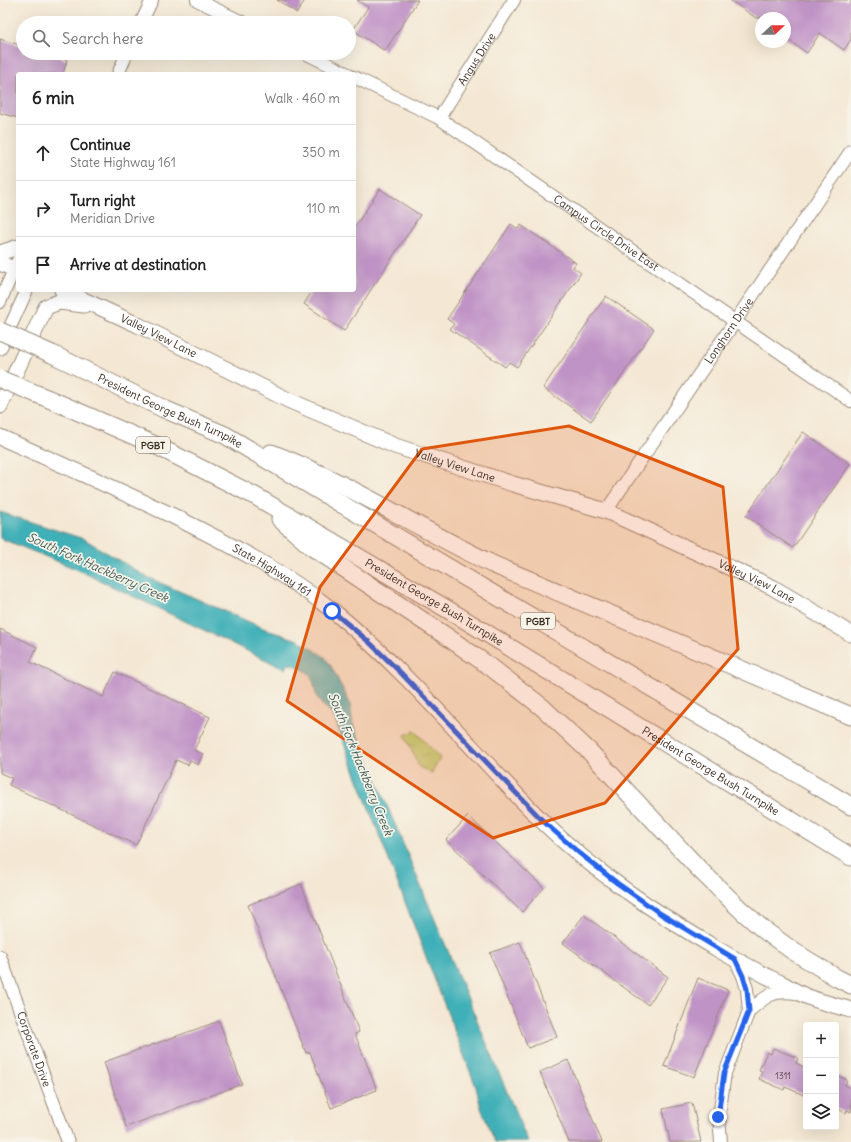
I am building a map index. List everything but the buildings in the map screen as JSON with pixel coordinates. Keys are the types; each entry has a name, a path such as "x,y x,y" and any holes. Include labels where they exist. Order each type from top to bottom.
{"highway":[{"name":"President George Bush Turnpike","path":"0,331 52,354 164,409 225,435 851,806"},
{"name":"President George Bush Turnpike","path":"0,379 155,445 255,496 464,619 851,857"},
{"path":"225,435 304,465 448,543 492,564 851,716"},
{"path":"255,496 312,547 446,636 497,672 542,707 590,752 700,870 741,910 793,951 851,985"}],"main road":[{"path":"0,253 16,248"},
{"path":"0,263 16,267"},
{"name":"Valley View Lane","path":"66,292 288,400 395,446 513,484 606,511 772,587 851,634"},
{"path":"82,292 102,308"},
{"path":"0,406 46,307 60,302 102,308"},
{"path":"0,423 16,444"},
{"name":"State Highway 161","path":"0,437 96,479 208,534 297,584 338,616 401,673 544,822 578,852 617,883 661,914 735,959 811,998 851,1010"}],"street":[{"path":"144,16 152,0"},
{"path":"197,0 230,16"},
{"name":"Angus Drive","path":"440,118 514,0"},
{"path":"119,72 124,60"},
{"path":"319,60 344,72"},
{"name":"Campus Circle Drive East","path":"356,78 440,118 851,401"},
{"name":"Longhorn Drive","path":"606,511 734,320 851,151"},
{"path":"0,302 16,269"},
{"path":"0,349 26,292"},
{"name":"Corporate Drive","path":"0,956 68,1142"},
{"path":"735,959 747,989 749,1011"},
{"path":"721,1142 718,1117 724,1073 749,1011 765,996 782,992 801,993"}],"highlighted area":[{"path":"569,426 723,487 738,649 605,803 493,838 287,701 320,587 422,449"}],"green space":[{"path":"415,731 440,758 432,773 419,767 405,735"}],"water":[{"name":"South Fork Hackberry Creek","path":"0,512 84,539 147,577 270,631 298,640 325,657 350,703 353,724 528,1142 495,1142 481,1108 476,1087 335,720 331,713 319,701 310,675 293,665 287,664 285,669 76,569 0,538"}],"route":[{"path":"332,611 368,641 401,673 448,720 544,822 578,852 617,883 661,914 706,943 735,959 747,989 749,1011 724,1073 718,1117"}]}
